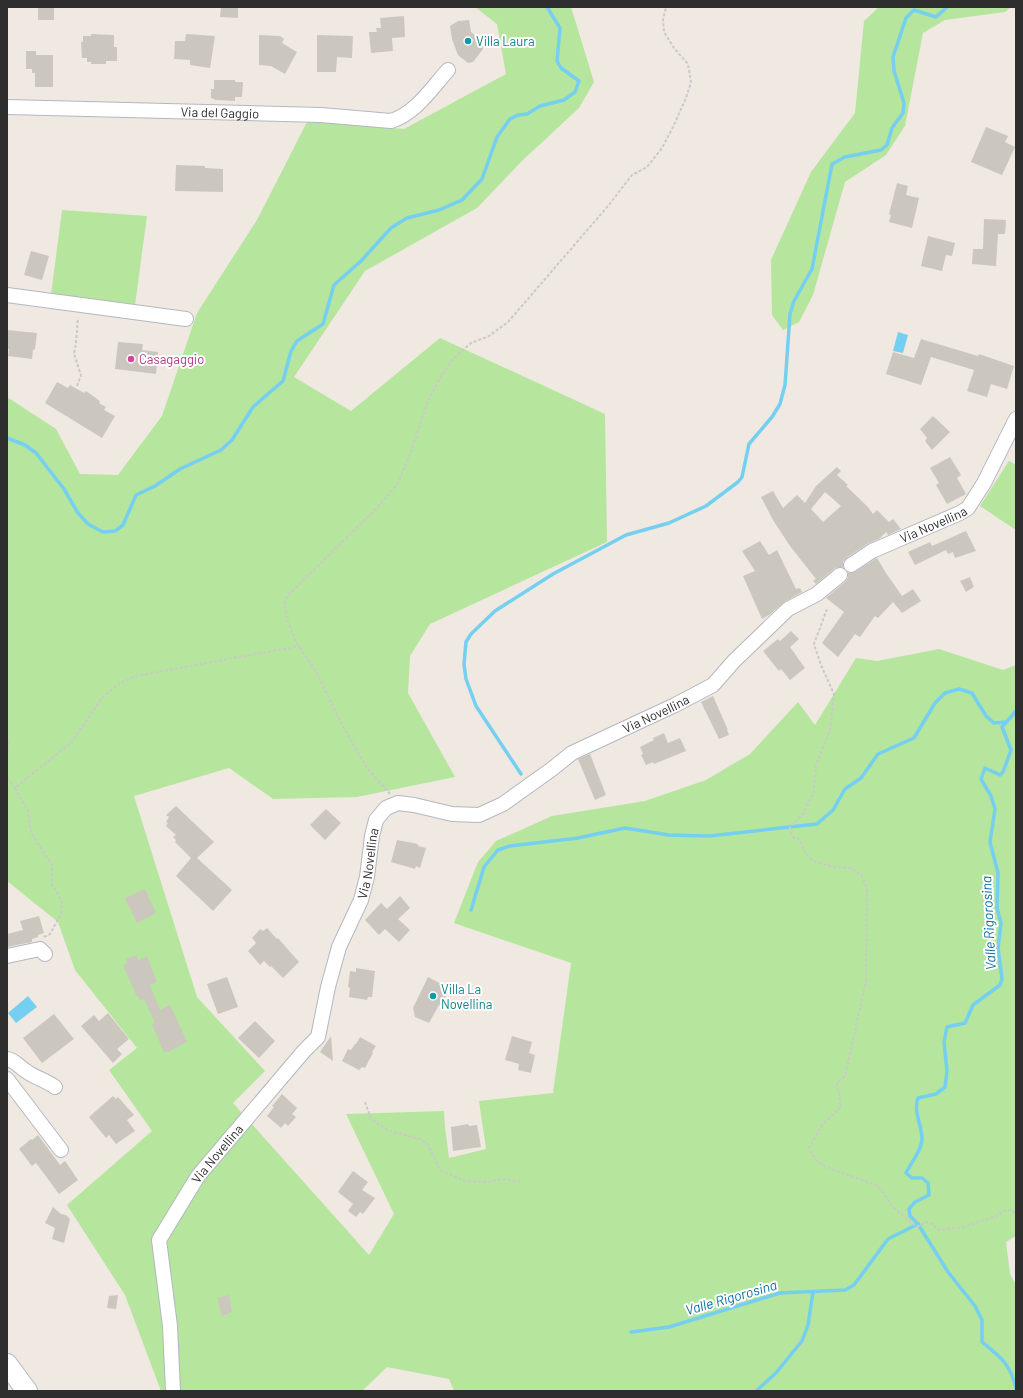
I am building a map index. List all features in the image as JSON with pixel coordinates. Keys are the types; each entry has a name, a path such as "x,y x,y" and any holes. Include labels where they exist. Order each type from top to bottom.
{"main road":[{"path":"7,1364 28,1391"}],"street":[{"name":"Via del Gaggio","path":"7,107 321,115 392,121 411,112 448,70"},
{"path":"7,295 186,319"},
{"name":"Via Novellina","path":"851,565 872,551 960,513 968,508 984,483 1016,419"},
{"name":"Via Novellina","path":"173,1391 170,1326 159,1240 198,1176 304,1051 318,1037 328,987 339,946 361,900 367,877 372,836 376,820 386,808 398,803 414,805 452,814 479,815 503,804 572,753 675,705 713,685 734,661 788,609 817,594 840,575"},
{"path":"7,956 35,949 40,949 45,954"},
{"path":"7,1059 12,1059 26,1072 46,1080 54,1087"},
{"path":"7,1079 61,1150"}],"path":[{"path":"398,803 367,768 339,719 317,673 299,646 287,619 284,602 289,594 376,508 398,483 411,452 428,401 454,358 471,343 489,336 508,322 608,206 632,175 647,166 662,148 686,98 690,82 688,64 674,48 664,32 663,20 666,7"},
{"path":"77,386 81,375 74,354 79,305"},
{"path":"827,609 814,644 821,665 834,694 830,730 816,765 814,791 804,813 790,828 794,838 798,838 805,853 813,861 834,867 850,868 862,876 867,889 866,981 845,1076 837,1083 841,1107 822,1125 809,1148 815,1159 824,1166 878,1186 893,1207 915,1225 919,1226 926,1222 933,1224 937,1230 964,1227 997,1216 1003,1211 1011,1210 1016,1214"},
{"path":"15,788 72,742 101,699 118,684 136,676 299,646"},
{"path":"7,737 10,743 7,754"},
{"path":"7,778 15,788 28,811 31,833 52,865 52,884 62,902 61,914 50,934 44,937"},
{"path":"365,1102 372,1119 389,1131 420,1139 427,1143 440,1170 465,1181 487,1182 504,1179 522,1182"}],"green space":[{"path":"475,7 571,7 594,82 579,108 523,160 477,208 365,271 294,377 351,411 440,338 605,414 607,542 430,624 410,656 408,693 455,777 357,797 273,799 229,768 134,796 197,997 265,1071 233,1103 369,1255 394,1214 346,1114 444,1111 449,1158 486,1149 479,1101 553,1093 571,963 454,923 478,862 496,841 552,816 645,801 706,780 750,754 798,702 815,725 856,658 877,661 939,649 1003,670 1016,665 1016,1236 1006,1242 1010,1274 1016,1285 1016,1391 454,1391 449,1379 387,1367 362,1391 161,1391 125,1295 67,1205 152,1131 109,1070 137,1048 75,970 58,922 7,881 7,397 56,429 80,474 118,475 162,416 197,313 257,220 308,120 404,129 506,74 497,24"},
{"path":"879,7 1011,7 1005,12 945,20 923,33 905,126 886,155 845,182 813,295 799,322 783,330 772,315 771,260 811,172 855,113 864,21"},
{"path":"62,210 147,216 135,305 51,295"},
{"path":"1009,461 1016,465 1016,530 980,506"}],"water":[{"path":"898,332 908,335 903,353 893,351"},
{"path":"28,996 37,1007 16,1023 8,1013"}],"building":[{"path":"38,7 54,7 54,20 38,20"},
{"path":"221,7 238,7 238,18 220,17"},
{"path":"404,16 405,37 392,38 393,51 371,53 369,32 377,32 376,28 381,28 380,18"},
{"name":"Villa Laura","path":"469,20 471,32 482,41 483,49 473,62 468,63 458,55 452,39 450,26 458,21"},
{"path":"91,34 114,35 114,47 117,47 117,61 106,61 106,64 91,64 91,62 87,62 87,58 82,58 81,42 83,42 83,36 91,36"},
{"path":"186,34 215,36 210,68 190,65 190,60 174,59 175,41 185,41"},
{"path":"259,35 280,36 284,39 282,43 297,52 285,74 271,66 259,65"},
{"path":"317,35 353,36 352,58 337,57 336,72 317,72"},
{"path":"26,51 36,51 36,55 53,55 53,87 35,87 35,73 32,73 32,69 26,69"},
{"path":"214,80 235,80 235,82 243,82 242,97 235,97 235,101 215,100 211,98 211,89 214,89"},
{"path":"986,127 1008,136 1005,142 1015,147 1002,175 971,162"},
{"path":"176,165 205,166 205,168 223,169 223,192 175,191"},
{"path":"897,183 908,186 906,195 919,198 912,228 889,222 891,215 889,214"},
{"path":"984,219 1006,220 1005,234 998,234 996,266 972,264 973,249 983,249"},
{"path":"928,236 955,243 952,256 946,255 942,271 921,266"},
{"path":"31,251 49,256 42,280 24,275"},
{"path":"7,330 37,333 32,359 8,356 9,349 7,349"},
{"path":"921,339 978,356 979,354 1014,366 1007,389 991,384 987,397 967,391 974,370 931,357 921,385 886,374 893,352 914,358"},
{"path":"118,342 143,344 142,350 158,352 156,374 115,369"},
{"path":"57,382 68,388 70,385 84,393 86,391 100,401 99,403 106,407 104,410 115,416 102,438 45,403"},
{"path":"933,416 950,432 932,450 925,441 927,438 920,429"},
{"path":"950,457 961,475 957,478 966,494 947,504 936,485 939,483 930,468"},
{"path":"837,467 841,471 837,475 848,485 846,486 867,506 873,514 877,510 889,522 893,519 901,529 888,535 886,532 879,539 867,544 846,558 843,562 843,567 835,568 816,584 813,581 816,579 790,546 773,520 761,497 773,491 783,508 797,495 805,503 816,486","holes":["825,492 841,506 823,522 811,509"]},
{"path":"966,531 976,551 955,558 953,552 948,554 946,550 915,565 908,552 930,542 932,546"},
{"path":"760,541 769,555 777,550 796,589 800,588 802,592 784,602 762,619 743,576 755,571 742,551"},
{"path":"877,558 902,596 913,589 921,601 902,613 893,602 878,618 875,616 860,637 855,634 838,657 822,643 844,612 826,598 846,581 848,578 848,573 855,572"},
{"path":"970,577 974,587 966,592 960,581"},
{"path":"791,631 799,639 790,647 805,668 790,680 781,669 779,671 763,651 778,639 780,641"},
{"path":"713,696 729,735 719,739 701,702"},
{"path":"664,733 668,743 680,738 686,751 654,764 653,762 646,765 641,755 643,754 640,747 654,740 653,738"},
{"path":"590,754 606,795 595,800 578,759"},
{"path":"176,806 214,842 197,858 232,890 213,911 176,876 191,858 175,842 176,840 173,837 176,835 166,826 168,823 166,822 169,817 166,815"},
{"path":"326,809 341,823 325,840 310,825"},
{"path":"397,840 418,844 418,846 426,848 420,868 416,866 415,869 391,862"},
{"path":"145,889 156,913 137,923 125,898"},
{"path":"400,896 410,908 398,919 410,930 399,942 385,929 379,935 365,920 381,903 387,909"},
{"path":"39,916 44,933 32,939 32,942 7,947 7,934 23,930 20,921"},
{"path":"267,928 299,962 283,978 264,961 260,965 248,951 256,943 252,938 260,929 263,931"},
{"path":"136,955 138,960 147,956 157,982 150,985 160,1010 170,1005 187,1042 168,1052 164,1053 152,1024 155,1023 144,999 140,1001 138,996 137,997 123,965 127,963 126,959"},
{"path":"356,968 375,971 372,997 368,997 367,1000 349,997 350,988 348,987 350,971 356,972"},
{"path":"227,977 238,1007 218,1014 207,984"},
{"name":"Villa La Novellina","path":"428,977 449,988 442,1006 439,1005 429,1023 415,1017 413,1008"},
{"path":"108,1013 129,1039 117,1049 122,1054 113,1063 81,1026 94,1015 99,1021"},
{"path":"54,1014 74,1039 42,1063 23,1038"},
{"path":"255,1021 275,1041 259,1058 238,1038"},
{"path":"331,1036 333,1061 320,1052"},
{"path":"512,1036 532,1042 529,1053 535,1055 531,1073 518,1070 519,1064 505,1060"},
{"path":"360,1037 376,1046 365,1068 362,1067 359,1070 342,1061 348,1049 351,1050"},
{"path":"282,1094 297,1108 292,1114 296,1117 288,1126 285,1123 281,1128 267,1116 274,1107 272,1106"},
{"path":"113,1096 116,1099 118,1097 134,1115 127,1120 135,1131 116,1144 109,1135 106,1138 89,1117"},
{"path":"468,1124 469,1126 477,1125 481,1147 453,1151 451,1127"},
{"path":"38,1135 60,1165 65,1161 78,1180 59,1194 36,1163 32,1166 19,1149"},
{"path":"353,1171 368,1182 362,1190 375,1198 363,1214 360,1212 356,1217 348,1211 353,1204 338,1192"},
{"path":"53,1207 70,1219 64,1243 52,1239 55,1228 45,1223"},
{"path":"118,1295 116,1309 107,1308 109,1296"},
{"path":"229,1295 232,1312 222,1316 217,1298"}],"waterway":[{"path":"7,438 25,445 36,453 64,489 78,513 88,524 103,532 115,531 123,525 136,495 155,486 180,469 221,450 232,440 253,407 283,381 291,351 297,341 323,324 334,285 361,261 391,228 407,218 439,210 462,200 482,179 497,137 510,119 518,115 527,114 540,106 564,100 575,92 579,81 561,68 557,61 560,28 547,7"},
{"path":"521,774 476,706 466,679 464,664 466,642 471,634 495,611 553,574 626,535 669,523 706,506 738,482 742,477 749,444 772,417 780,404 785,385 790,314 794,301 812,269 832,164 845,157 881,150 887,145 892,128 903,113 904,103 894,71 893,57 906,18 914,10 936,17 947,7"},
{"path":"471,910 484,867 498,850 510,846 578,838 625,828 669,835 709,836 817,824 833,810 845,789 861,778 878,754 914,738 935,703 945,693 959,689 972,693 986,716 994,723 1006,722"},
{"name":"Valle Rigorosina","path":"631,1332 669,1327 780,1293 845,1290 854,1285 888,1239 918,1224 910,1216 909,1209 915,1202 929,1195 928,1183 922,1178 912,1178 906,1173 922,1143 922,1134 917,1113 918,1098 936,1094 945,1087 947,1071 944,1042 947,1027 965,1023 973,1005 1000,985 1002,979 998,948 1001,923 997,908 998,873 990,842 995,809 991,796 981,779 985,768 1000,775 1003,772 1011,750 1002,727 1016,711"},
{"path":"918,1224 948,1272 975,1306 982,1320 982,1342 1004,1361 1011,1372 1016,1388"},
{"path":"756,1391 776,1373 802,1341 808,1325 813,1292"}],"place":[{"name":"Villa Laura","path":"468,41"},
{"name":"Casagaggio","path":"131,359"},
{"name":"Villa La Novellina","path":"433,996"}]}
